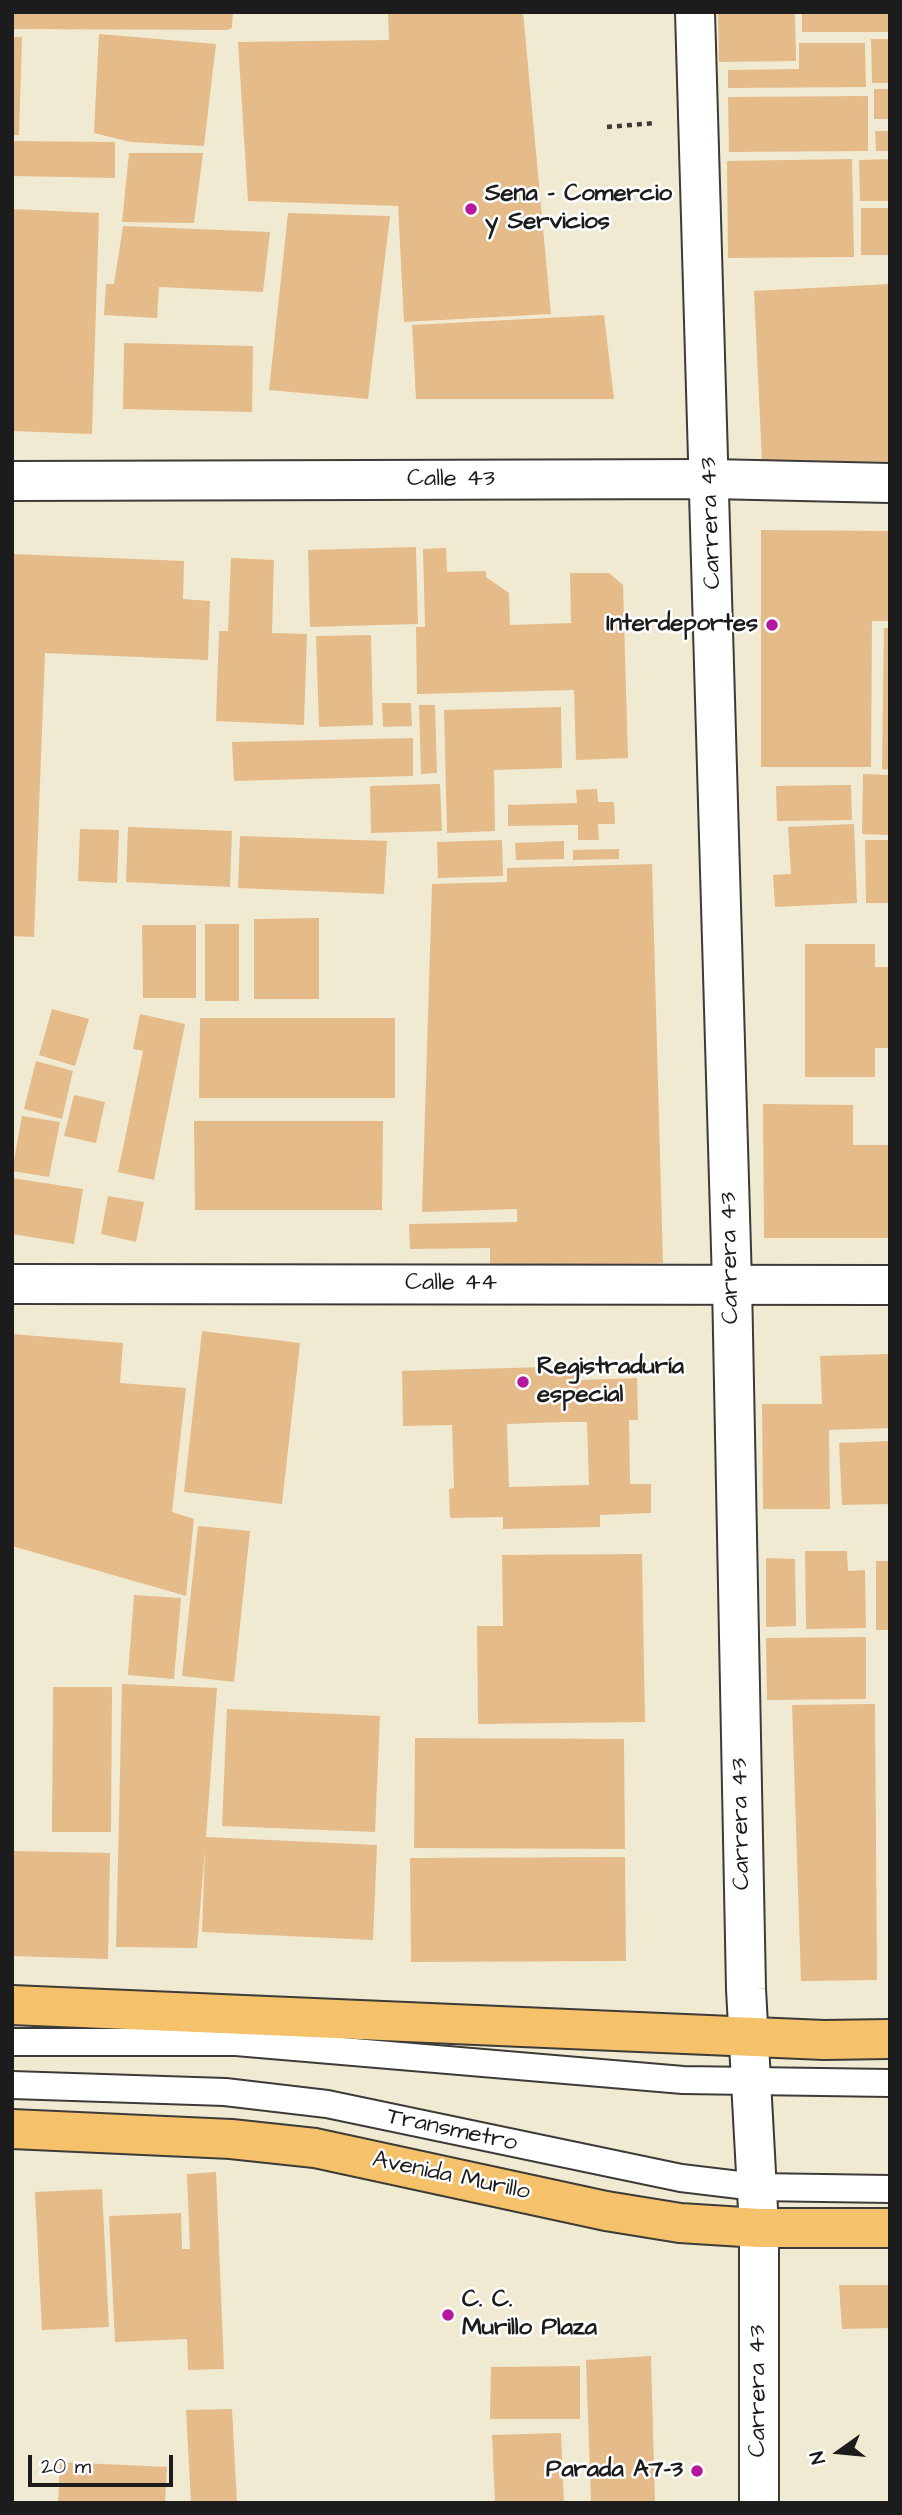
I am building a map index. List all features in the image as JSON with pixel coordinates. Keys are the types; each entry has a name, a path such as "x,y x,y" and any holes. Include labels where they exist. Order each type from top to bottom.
{"main road":[{"path":"12,2005 749,2036 890,2039"},
{"name":"Avenida Murillo","path":"12,2129 231,2139 315,2148 606,2211 680,2223 759,2228 890,2228"}],"street":[{"name":"Carrera 43","path":"695,12 732,1283 746,1989 759,2228 759,2503"},
{"name":"Calle 43","path":"12,481 710,479 890,483"},
{"name":"Calle 44","path":"12,1284 890,1285"}],"lane":[{"path":"12,2042 236,2042 753,2083 890,2083"},
{"name":"Transmetro","path":"12,2085 225,2092 327,2104 634,2170 756,2187 890,2189"}],"building":[{"path":"12,12 233,12 232,28 227,30 12,29"},
{"path":"388,12 523,12 551,314 404,322 398,206 248,201 238,42 389,40"},
{"path":"718,12 795,12 796,61 719,62"},
{"path":"802,12 890,12 890,32 802,32"},
{"path":"99,34 216,44 204,146 131,142 94,133"},
{"path":"12,37 22,37 19,135 12,135"},
{"path":"871,39 890,39 890,83 872,83"},
{"path":"799,43 865,43 866,87 728,88 728,70 799,69"},
{"path":"874,89 890,89 890,119 874,119"},
{"path":"868,96 868,151 729,152 728,97"},
{"path":"875,131 890,131 890,151 876,151"},
{"path":"12,141 115,142 115,178 12,176"},
{"path":"129,153 203,153 194,223 122,222"},
{"path":"852,159 854,257 728,258 727,161"},
{"path":"890,159 890,201 860,201 859,160"},
{"path":"861,208 890,208 890,255 861,255"},
{"path":"12,209 99,213 92,434 12,431"},
{"path":"288,213 390,216 368,399 269,390"},
{"path":"123,226 270,232 263,292 159,287 157,318 104,315 106,284 114,284"},
{"path":"890,284 890,462 762,461 754,291"},
{"path":"604,315 614,399 416,399 412,325"},
{"path":"124,343 253,346 252,412 123,409"},
{"path":"761,530 890,531 890,621 872,621 871,767 761,767"},
{"path":"416,547 418,624 310,627 308,550"},
{"path":"446,548 447,572 486,571 486,577 509,593 510,625 571,623 570,573 609,573 623,585 628,758 576,760 574,690 417,694 416,627 425,627 423,549"},
{"path":"12,554 184,561 183,599 210,601 208,660 45,653 34,937 12,936"},
{"path":"231,558 274,560 272,633 307,634 304,725 216,721 219,631 228,631"},
{"path":"884,628 890,628 890,770 882,769"},
{"path":"371,635 373,725 319,727 316,636"},
{"path":"382,703 411,703 412,726 383,727"},
{"path":"419,705 435,705 437,773 421,774"},
{"path":"561,707 562,768 494,770 495,831 447,833 444,710"},
{"path":"413,738 413,776 234,781 232,742"},
{"path":"863,774 890,775 890,835 862,834"},
{"path":"440,784 442,831 371,833 370,786"},
{"path":"851,785 852,820 777,821 776,786"},
{"path":"597,789 598,802 614,802 615,824 598,824 599,840 578,840 578,825 508,826 508,805 577,803 576,790"},
{"path":"854,824 857,903 775,907 773,875 791,874 788,827"},
{"path":"128,827 232,831 230,887 126,882"},
{"path":"80,829 119,830 117,883 78,881"},
{"path":"240,836 387,841 384,894 238,888"},
{"path":"502,840 503,876 438,878 437,842"},
{"path":"865,840 890,840 890,903 866,903"},
{"path":"564,841 564,859 516,860 515,843"},
{"path":"619,849 619,859 573,860 573,850"},
{"path":"652,864 663,1263 490,1268 490,1248 410,1249 409,1224 517,1222 517,1209 422,1212 432,884 507,882 507,868"},
{"path":"319,918 319,999 254,999 254,919"},
{"path":"205,924 239,924 239,1001 205,1001"},
{"path":"142,925 196,925 196,998 143,998"},
{"path":"805,944 875,944 875,967 890,967 890,1048 875,1048 875,1077 805,1077"},
{"path":"52,1009 89,1019 75,1066 39,1055"},
{"path":"140,1014 185,1024 154,1180 118,1172 143,1051 133,1049"},
{"path":"200,1018 395,1018 395,1098 199,1098"},
{"path":"36,1061 73,1071 62,1119 24,1109"},
{"path":"74,1095 105,1102 96,1143 64,1136"},
{"path":"763,1104 853,1105 853,1145 890,1145 890,1238 764,1238"},
{"path":"22,1116 60,1122 49,1177 12,1171"},
{"path":"194,1121 383,1121 382,1210 195,1210"},
{"path":"12,1178 83,1189 74,1244 12,1234"},
{"path":"108,1196 144,1202 136,1242 101,1234"},
{"path":"202,1331 300,1343 282,1504 184,1492"},
{"path":"12,1334 123,1343 120,1383 186,1388 172,1512 194,1519 186,1596 12,1546"},
{"path":"889,1354 890,1428 829,1430 830,1509 763,1509 762,1404 822,1404 820,1356"},
{"path":"580,1366 581,1380 637,1378 638,1420 629,1420 630,1484 651,1484 651,1513 600,1515 600,1527 503,1529 503,1517 450,1518 449,1489 454,1488 452,1425 403,1426 402,1371","holes":["587,1422 589,1485 509,1487 507,1424"]},
{"path":"890,1441 890,1504 842,1505 839,1443"},
{"path":"198,1526 250,1531 234,1682 182,1676"},
{"path":"805,1551 847,1551 848,1571 865,1570 866,1628 806,1629"},
{"path":"642,1554 645,1722 478,1724 477,1626 503,1626 502,1555"},
{"path":"766,1558 795,1559 796,1626 766,1627"},
{"path":"876,1561 890,1561 890,1630 876,1630"},
{"path":"134,1595 181,1598 174,1679 128,1675"},
{"path":"866,1637 866,1699 767,1700 766,1638"},
{"path":"122,1684 217,1688 206,1837 377,1845 373,1940 202,1932 205,1848 197,1948 116,1947"},
{"path":"53,1687 112,1687 111,1832 52,1832"},
{"path":"875,1704 877,1980 801,1981 792,1705"},
{"path":"227,1709 380,1716 375,1832 222,1826"},
{"path":"415,1738 624,1739 625,1849 414,1848"},
{"path":"12,1851 110,1853 108,1959 12,1956"},
{"path":"625,1857 626,1961 411,1962 410,1858"},
{"path":"216,2172 224,2369 188,2370 187,2339 115,2342 109,2216 181,2213 182,2249 190,2249 187,2174"},
{"path":"102,2189 109,2327 42,2330 35,2192"},
{"path":"839,2285 890,2285 890,2328 842,2329"},
{"path":"651,2356 655,2503 591,2503 586,2360"},
{"path":"580,2366 580,2419 490,2419 491,2367"},
{"path":"232,2409 237,2503 191,2503 186,2410"},
{"path":"561,2433 564,2503 495,2503 492,2435"},
{"path":"60,2462 167,2467 165,2503 58,2503"}],"place":[{"name":"Sena - Comercio y Servicios","path":"471,209"},
{"name":"Interdeportes","path":"772,625"},
{"name":"Registraduría especial","path":"523,1382"},
{"name":"C. C. Murillo Plaza","path":"448,2315"},
{"name":"Parada A7-3","path":"697,2471"}]}
